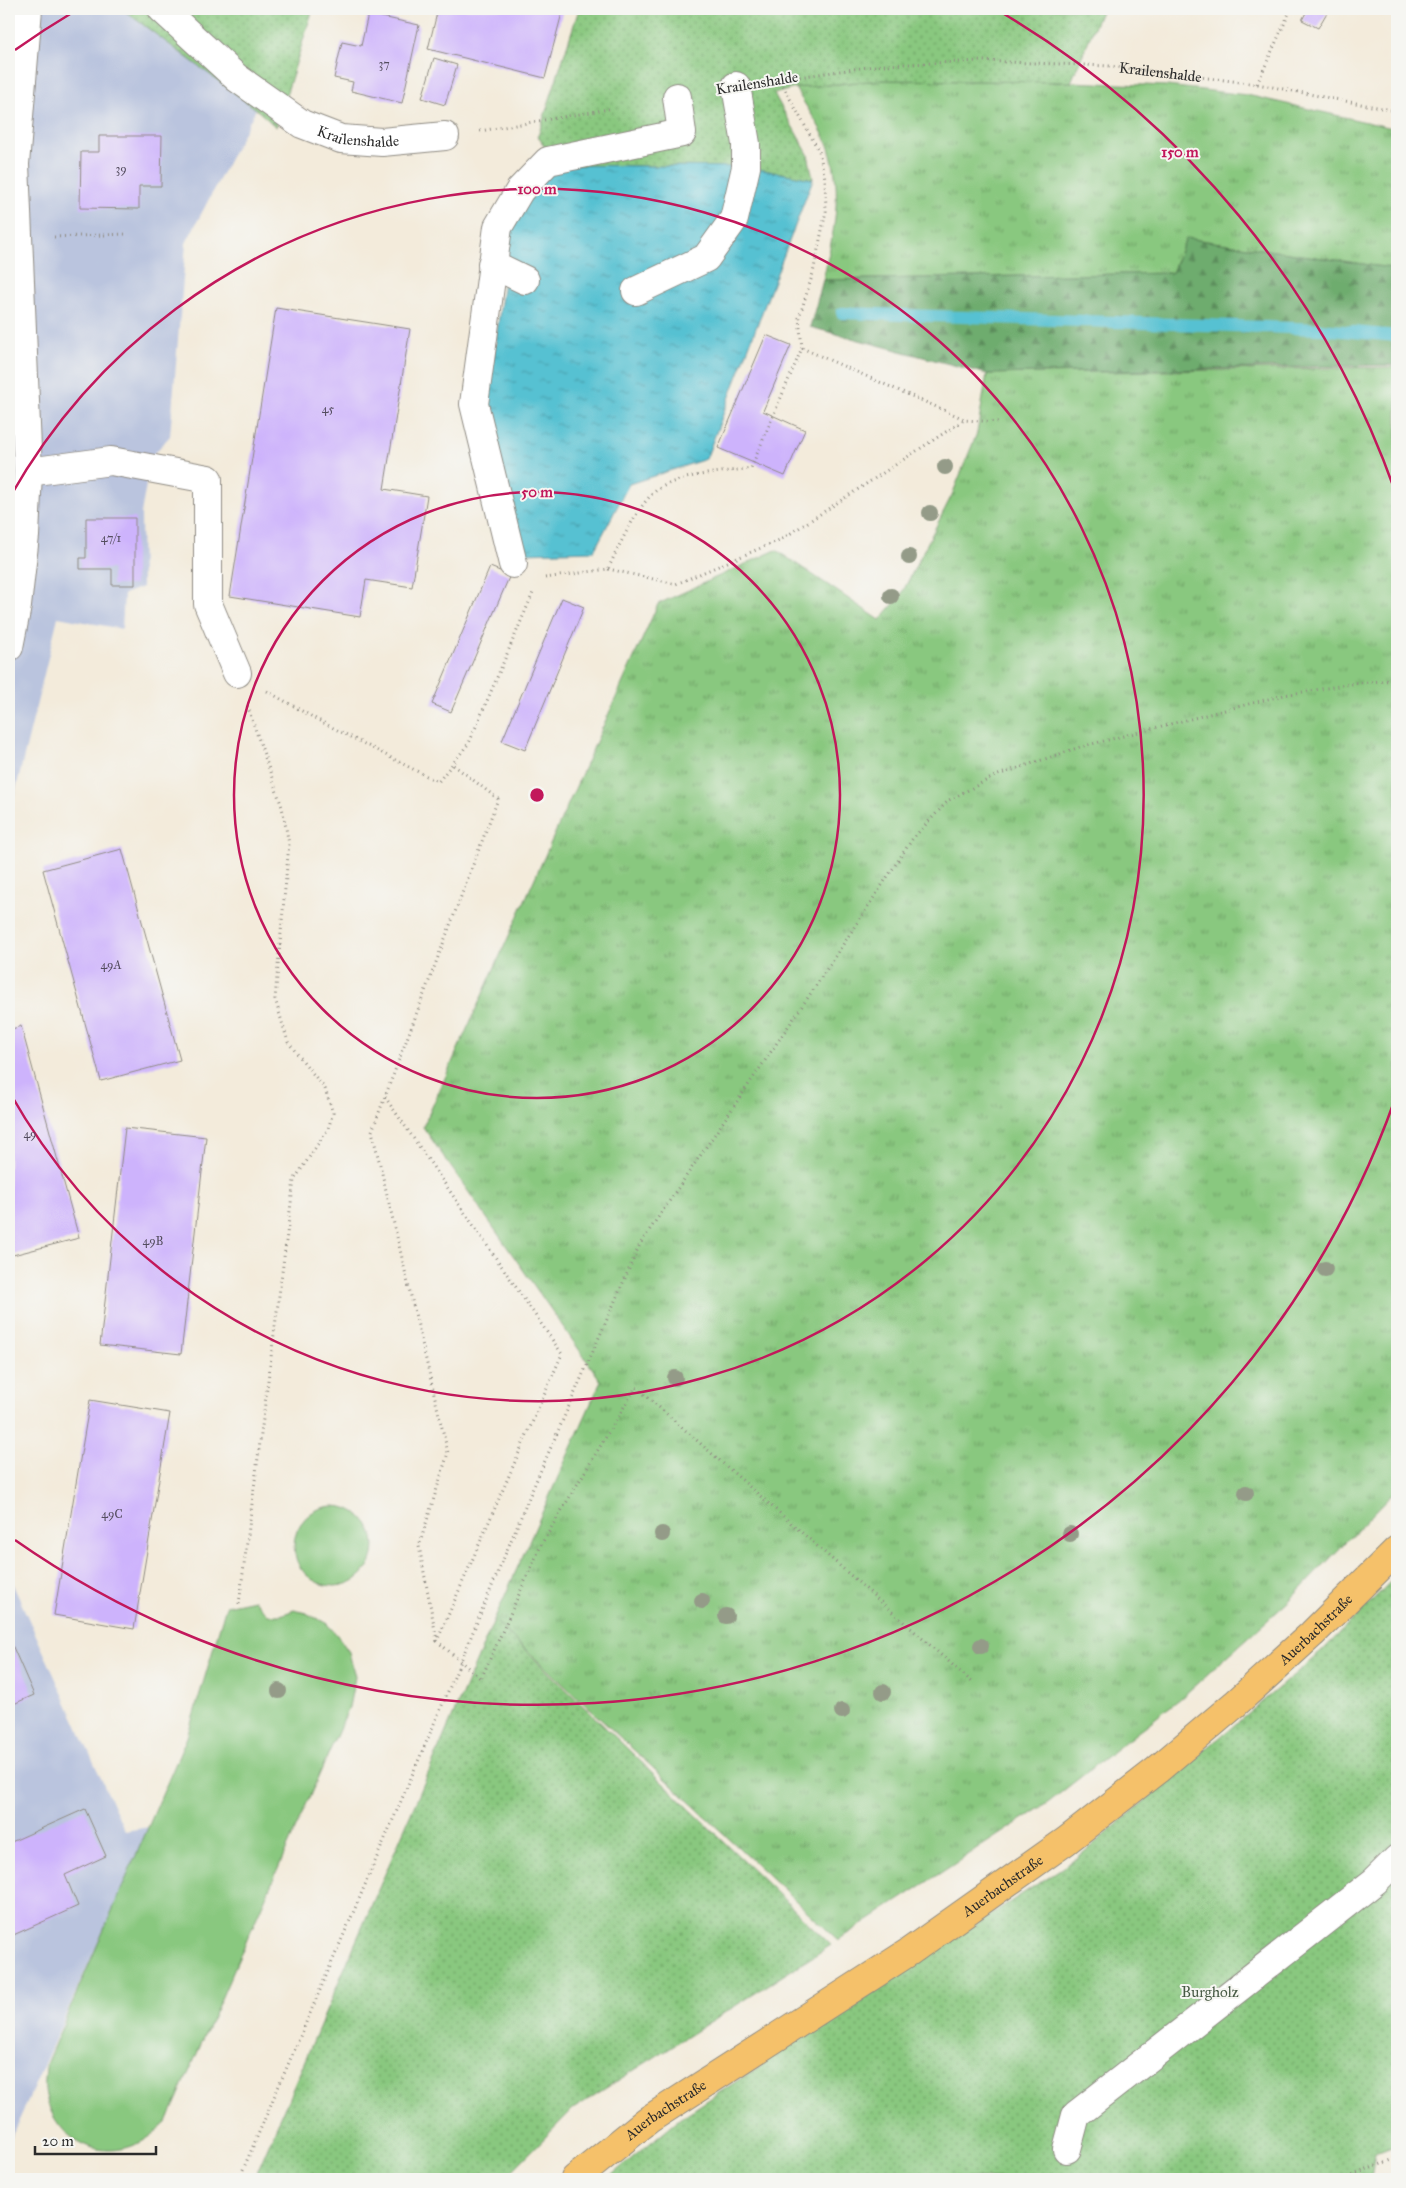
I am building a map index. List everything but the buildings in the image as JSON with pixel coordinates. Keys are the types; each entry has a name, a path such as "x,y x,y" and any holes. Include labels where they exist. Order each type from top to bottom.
{"main road":[{"name":"Auerbachstraße","path":"575,2179 648,2120 910,1952 1066,1841 1157,1770 1235,1704 1312,1634 1397,1550"}],"street":[{"path":"9,647 18,606 26,536 28,472 11,163 28,9"},
{"name":"Krailenshalde","path":"162,9 238,78 302,124 341,139 382,142 445,136"},
{"path":"636,292 706,258 734,219 746,167 746,144 736,86"},
{"path":"513,564 474,404 498,227 520,190 548,161 682,133 676,97"},
{"path":"492,264 525,280"},
{"path":"28,472 111,461 208,479 208,604 236,673"},
{"path":"1067,2149 1076,2115 1375,1881 1397,1859"}],"path":[{"path":"1257,84 1291,9"},
{"name":"Krailenshalde","path":"736,86 882,65 982,61 1109,66 1257,84 1397,111"},
{"path":"608,569 637,513 659,488 688,478 751,468 802,348 798,318 813,273 826,211 825,178 819,151 779,79"},
{"path":"445,136 610,109"},
{"path":"14,240 127,234"},
{"path":"802,348 964,420 1000,422"},
{"path":"539,579 608,569 676,584 782,539 964,420"},
{"path":"236,673 316,719 438,782 469,743 536,588"},
{"path":"236,673 282,807 289,844 275,999 288,1042 325,1088 333,1113 328,1129 294,1180 239,1604"},
{"path":"239,2179 530,1495 640,1244 813,990 913,838 949,800 994,776 1080,747 1284,695 1358,683 1397,680"},
{"path":"452,764 498,799 372,1131 448,1453 419,1546 437,1642 481,1679 542,1543 636,1387 972,1682"},
{"path":"385,1097 562,1354 437,1642"},
{"path":"1343,2179 1397,2158"}],"shaded area":[{"path":"9,9 122,9 256,109 186,243 170,436 151,457 141,513 142,587 124,594 122,629 58,617 9,811"},
{"path":"9,1576 125,1831 149,1827 9,2143"}],"green space":[{"path":"122,9 313,9 276,127 256,109"},
{"path":"579,9 1102,9 1071,82 880,80 795,88 774,94 808,154 813,179 746,167 555,165 538,136"},
{"path":"881,80 1071,82 1167,86 1247,95 1397,129 1397,269 1186,238 1172,273 823,280 833,230 836,182 829,148 823,134 795,88"},
{"path":"1186,238 1397,269 1397,365 987,374 810,327 823,280 1172,273"},
{"path":"1397,367 1397,1489 1290,1600 1181,1698 1049,1802 838,1940 494,1620 601,1381 423,1127 658,604 776,550 880,620 901,595 952,495 977,433 987,374"},
{"path":"334,1506 349,1509 362,1518 371,1531 374,1546 371,1561 362,1574 349,1583 334,1586 319,1583 306,1574 297,1561 294,1546 297,1531 306,1518 319,1509"},
{"name":"Burgholz","path":"1397,1575 1397,2145 1376,2153 1372,2179 607,2179 679,2119 1077,1858 1321,1652"},
{"path":"254,1600 268,1615 281,1615 294,1610 306,1613 326,1623 337,1635 349,1652 355,1677 349,1707 167,2122 147,2139 123,2149 107,2150 92,2148 78,2142 66,2133 56,2121 49,2106 45,2090 46,2064 187,1737 226,1606"},
{"path":"494,1620 831,1945 573,2109 504,2179 254,2179"}],"water":[{"path":"555,165 746,167 813,179 706,459 629,484 594,551 522,553 487,405 511,229 531,193"}],"waterway":[{"path":"842,313 1320,329 1397,336"}]}
